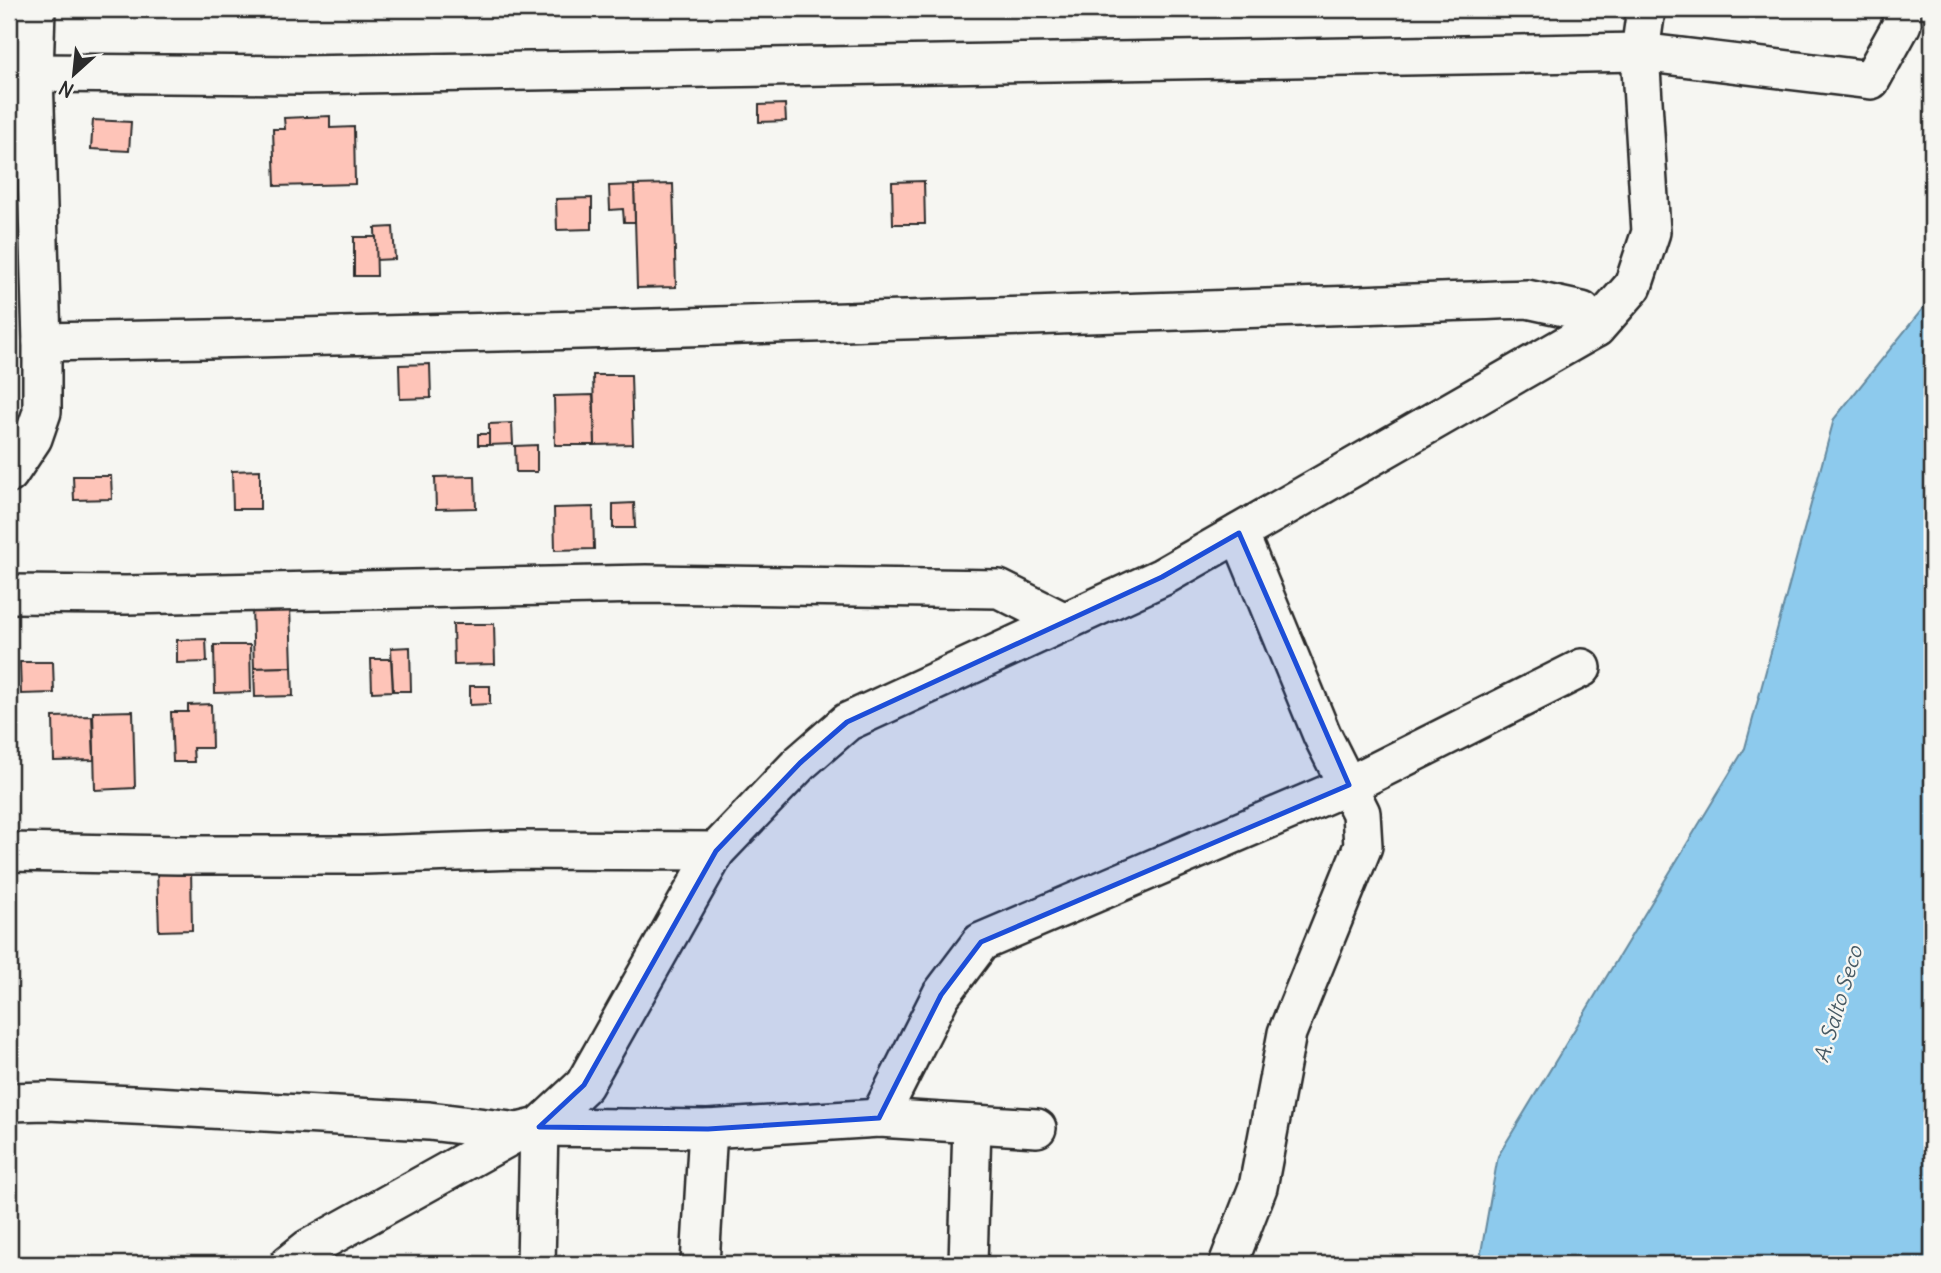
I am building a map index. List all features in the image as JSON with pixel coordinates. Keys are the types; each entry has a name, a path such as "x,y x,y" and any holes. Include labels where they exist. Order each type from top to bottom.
{"street":[{"path":"9,474 33,438 42,412 34,73 36,9"},
{"path":"289,1264 309,1248 528,1130 584,1085 716,851 800,763 847,722 1162,577 1595,328 1633,286 1651,232 1640,52 1646,9"},
{"path":"34,73 302,75 1640,52 1871,80 1902,24 1901,9"},
{"path":"42,342 832,323 1527,299 1582,312 1595,328"},
{"path":"1228,1264 1258,1187 1287,1033 1363,846 1361,813 1322,735 1239,533"},
{"path":"9,594 126,595 646,584 999,589 1065,622"},
{"path":"879,1118 941,995 981,942 1349,785 1582,668"},
{"path":"9,852 365,855 517,850 716,851"},
{"path":"9,1102 154,1106 429,1121 528,1130 708,1129 879,1118 1037,1128"},
{"path":"968,1264 972,1124"},
{"path":"700,1264 708,1129"},
{"path":"528,1130 536,1264"}],"highlighted area":[{"path":"1239,533 1349,785 981,942 941,995 879,1118 708,1129 539,1127 584,1085 716,851 800,763 847,722 1162,577"}],"water":[{"name":"A. Salto Seco","path":"1932,297 1932,1264 1479,1264 1498,1156 1745,748 1834,419"}],"building":[{"path":"785,104 786,121 759,122 759,105"},
{"path":"330,116 330,128 354,127 355,184 275,186 273,129 285,129 284,118"},
{"path":"93,120 131,122 129,151 91,149"},
{"path":"924,181 925,224 893,224 892,182"},
{"path":"673,184 676,287 637,288 634,185"},
{"path":"634,185 635,222 624,222 623,209 610,210 609,186"},
{"path":"592,198 592,229 557,230 556,199"},
{"path":"393,227 395,259 376,260 375,228"},
{"path":"354,237 376,237 377,276 354,276"},
{"path":"430,364 431,398 400,399 399,365"},
{"path":"593,375 631,375 633,444 595,445"},
{"path":"11,391 12,412 9,412"},
{"path":"593,395 595,445 555,445 554,396"},
{"path":"512,423 513,444 489,445 489,424"},
{"path":"478,434 489,434 489,445 478,445"},
{"path":"537,445 537,472 516,472 515,446"},
{"path":"260,470 260,509 233,509 232,471"},
{"path":"73,476 111,476 112,499 74,500"},
{"path":"475,476 476,508 436,509 435,477"},
{"path":"634,503 635,528 613,528 613,504"},
{"path":"593,507 594,549 555,550 554,508"},
{"path":"290,607 292,667 254,668 252,608"},
{"path":"453,624 494,624 495,664 454,665"},
{"path":"206,639 207,662 177,663 177,640"},
{"path":"214,645 250,645 251,692 215,693"},
{"path":"410,647 411,691 393,691 391,648"},
{"path":"371,659 391,659 393,691 372,692"},
{"path":"20,662 53,662 54,693 21,694"},
{"path":"292,667 293,696 255,697 254,668"},
{"path":"470,686 490,686 490,704 470,705"},
{"path":"211,704 212,748 193,748 194,762 173,762 171,712 188,712 188,705"},
{"path":"133,711 135,788 95,790 93,712"},
{"path":"92,716 94,760 54,761 53,717"},
{"path":"191,868 192,930 159,931 157,869"}]}
